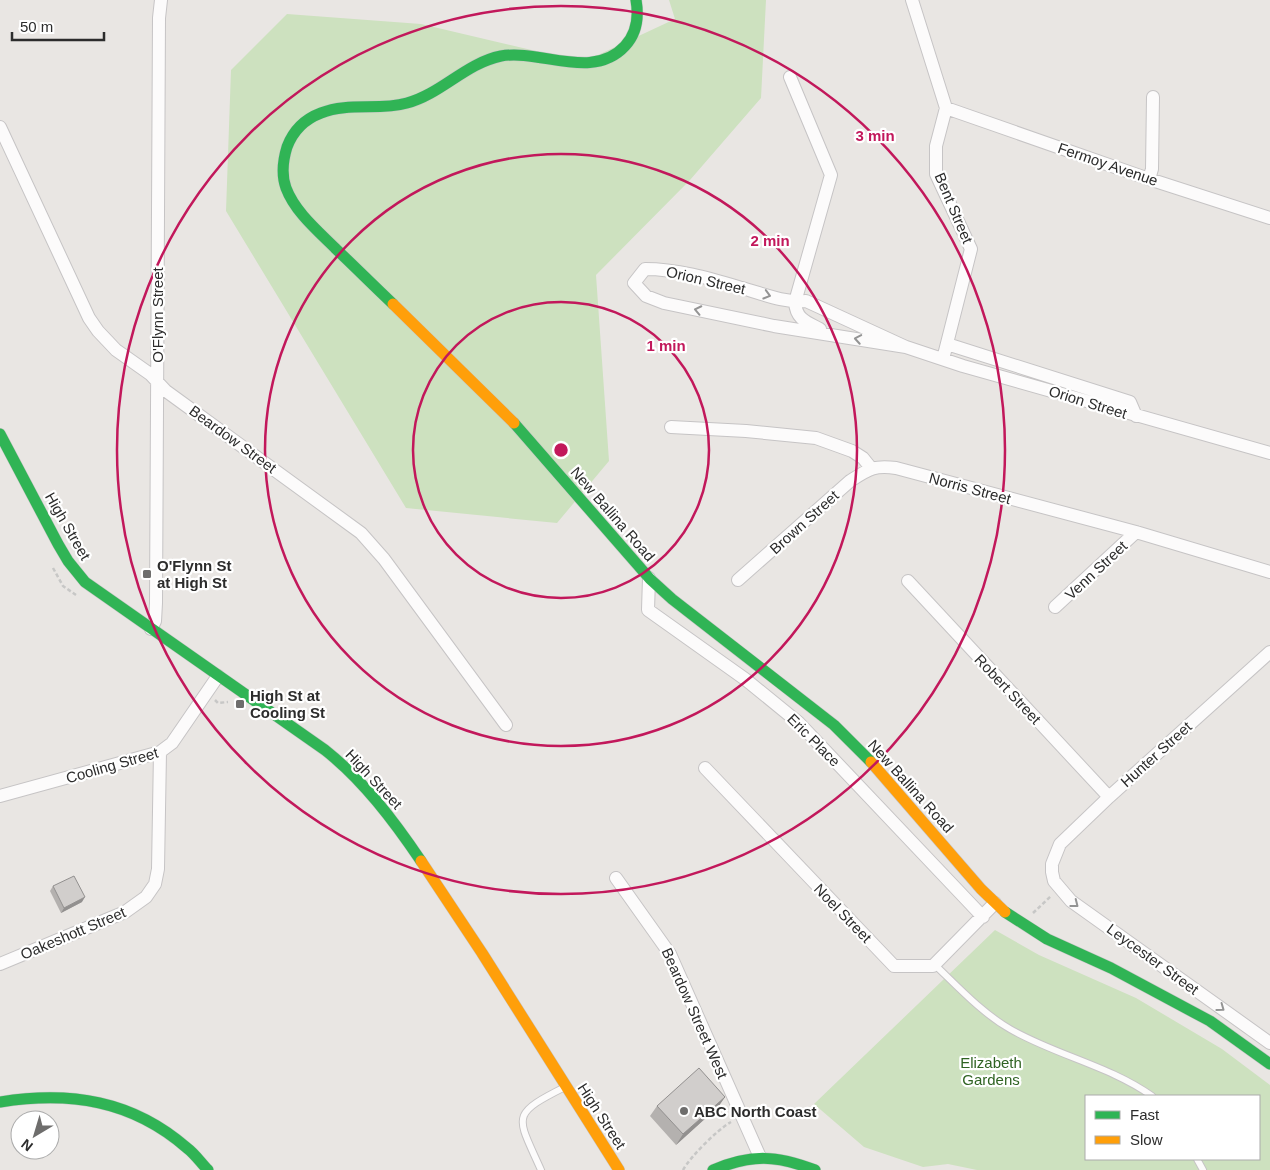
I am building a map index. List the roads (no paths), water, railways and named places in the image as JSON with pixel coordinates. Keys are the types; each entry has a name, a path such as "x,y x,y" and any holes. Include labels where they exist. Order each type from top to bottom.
{"street":[{"name":"O'Flynn Street","path":"151,629 155,621 156,603 159,28 161,0"},
{"name":"New Ballina Road","path":"636,0 638,19 635,31 628,44 618,53 605,60 573,62 515,55 504,56 475,64 432,94 415,102 395,107 331,108 314,115 298,127 288,144 282,165 284,184 294,204 309,222 515,423 649,578 672,599 805,701 840,731 881,772 971,878 995,903 1022,924 1047,939 1110,968 1201,1016 1270,1064"},
{"path":"912,0 946,108"},
{"path":"790,77 831,175 795,302 795,311 802,319 826,333"},
{"path":"1150,179 1152,169 1153,97"},
{"name":"Fermoy Avenue","path":"946,108 1150,179 1270,218"},
{"name":"Bent Street","path":"943,358 971,248 936,174 936,146 946,108"},
{"name":"Beardow Street","path":"0,127 89,318 98,331 116,350 150,374 166,391 361,533 384,558 506,725"},
{"name":"Orion Street","path":"906,347 806,301 788,301 727,283 666,269 644,269 634,284 646,296 664,303 774,326 906,347 964,366 1270,453"},
{"path":"947,344 1130,402 1136,416"},
{"path":"671,427 746,431 816,438 852,451 871,468"},
{"name":"High Street","path":"0,434 58,544 84,582 325,750 344,765 397,826 482,953 619,1170"},
{"name":"Norris Street","path":"871,468 884,466 896,468 1136,532 1270,572"},
{"name":"Brown Street","path":"738,580 850,481 871,468"},
{"name":"Venn Street","path":"1055,607 1136,532"},
{"name":"Eric Place","path":"649,578 648,610 745,679 799,723 983,916"},
{"name":"Robert Street","path":"908,580 1109,797"},
{"name":"Hunter Street","path":"1052,864 1060,844 1109,797 1268,656"},
{"name":"Cooling Street","path":"0,796 160,752 172,743 218,676"},
{"name":"Oakeshott Street","path":"0,964 125,912 146,897 155,884 158,869 160,752"},
{"name":"Noel Street","path":"705,768 894,966 934,964"},
{"name":"Leycester Street","path":"1052,864 1054,881 1072,901 1270,1043"},
{"name":"Beardow Street West","path":"616,878 670,954 760,1157"},
{"path":"934,964 995,903"},
{"path":"0,1102 47,1095 74,1097 132,1112 157,1126 184,1146 208,1170"},
{"path":"713,1170 737,1161 760,1157 787,1160 815,1170"}],"lane":[{"path":"934,964 976,1003 1010,1029 1050,1049 1109,1073 1151,1095"},
{"path":"541,1170 524,1132 522,1121 524,1113 536,1101 565,1087"}],"place":[{"name":"O'Flynn St at High St","path":"147,574"},
{"name":"High St at Cooling St","path":"240,704"},
{"name":"ABC North Coast","path":"684,1111"}],"park label":[{"name":"Elizabeth Gardens","path":"991,1070"}]}
